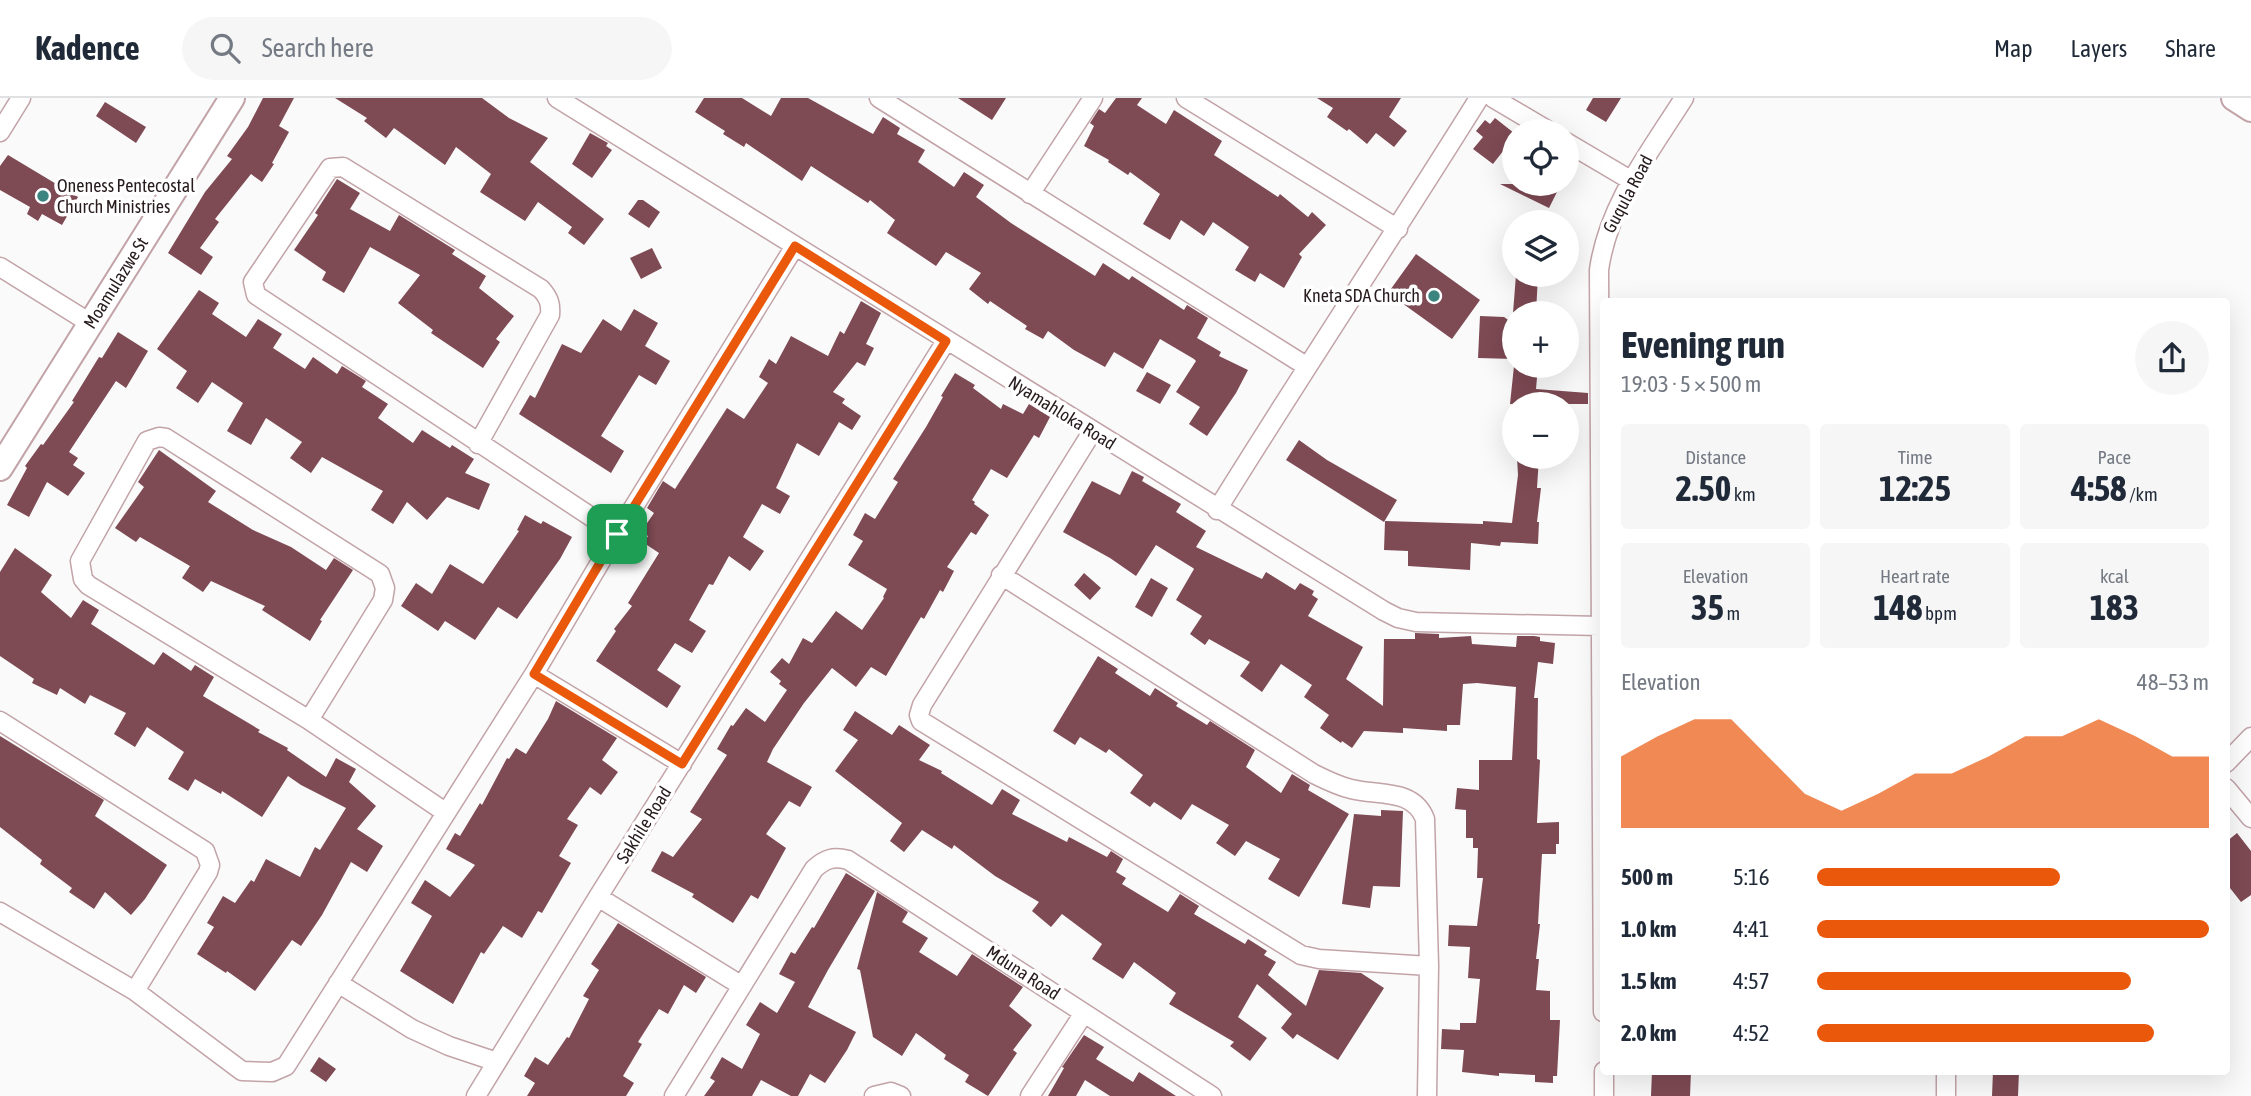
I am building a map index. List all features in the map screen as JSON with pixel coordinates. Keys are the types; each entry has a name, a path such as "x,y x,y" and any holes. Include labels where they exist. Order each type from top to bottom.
{"street":[{"path":"0,132 21,98"},
{"name":"Moamulazwe St","path":"0,468 232,98"},
{"path":"878,98 1306,366"},
{"path":"1030,194 1093,98"},
{"path":"1186,98 1398,229"},
{"path":"1217,510 1306,366 1398,229 1479,98"},
{"path":"1493,98 1529,119"},
{"name":"Guqula Road","path":"1600,626 1599,270 1606,233 1632,181 1684,98"},
{"path":"2234,98 2251,109"},
{"name":"Nyamahloka Road","path":"561,99 1217,510 1398,618 1416,622 1600,626"},
{"path":"1579,150 1632,181"},
{"path":"478,444 550,315 548,297 541,289 343,167 330,168 253,282 256,295 478,444 617,534"},
{"path":"0,912 135,991 242,1071 272,1072 286,1066 444,812 534,674 795,246"},
{"path":"0,267 90,323"},
{"name":"Sakhile Road","path":"476,1096 946,341"},
{"path":"1092,432 922,705 919,715 925,725 1301,955 1319,959 1429,966"},
{"path":"309,720 383,600 385,588 380,573 166,438 147,441 80,561 83,579 309,720 444,812"},
{"path":"1001,575 1314,774 1351,789 1397,796 1415,802 1425,819 1429,966 1427,1096"},
{"path":"534,674 682,764"},
{"path":"0,721 208,855 208,872 135,991"},
{"path":"2230,757 2251,737"},
{"path":"2230,793 2251,818"},
{"name":"Mduna Road","path":"741,986 814,869 830,858 848,860 1212,1096"},
{"path":"598,897 741,986 674,1096"},
{"path":"338,983 412,1029 449,1046 497,1062"},
{"path":"1030,1096 1084,1013"},
{"path":"1604,1075 1604,1096"},
{"path":"1946,1075 1946,1096"},
{"path":"874,1096 883,1092 901,1096"}],"building":[{"path":"263,98 294,98 279,126 289,132 262,182 251,174 215,219 219,222 200,248 213,257 201,275 168,253 205,192 232,159 227,156 248,127"},
{"path":"335,98 482,98 509,118 548,138 530,162 604,219 584,245 568,233 572,227 538,202 525,221 480,192 491,174 456,147 445,165 394,128 386,138 364,121 367,118"},
{"path":"704,98 742,98 771,116 781,98 808,98 873,134 883,117 900,128 897,134 925,150 918,162 954,187 964,172 984,185 976,197 1011,223 1095,276 1103,263 1129,280 1132,276 1184,310 1187,305 1208,318 1197,338 1221,352 1219,356 1248,370 1236,393 1207,436 1189,424 1200,407 1176,392 1196,361 1194,359 1160,339 1143,369 1114,352 1105,367 1074,350 1048,331 1043,339 969,289 981,273 946,252 936,266 887,233 895,220 870,200 868,203 811,166 802,181 746,143 744,147 723,134 725,131 695,112"},
{"path":"958,98 1006,98 992,120"},
{"path":"1116,98 1142,98 1137,105 1166,124 1174,110 1222,141 1214,155 1278,197 1280,194 1308,217 1312,212 1326,225 1299,254 1302,257 1284,288 1260,273 1255,282 1235,270 1249,247 1213,222 1204,236 1181,220 1170,240 1143,224 1160,194 1130,172 1128,175 1084,146 1094,126 1090,123 1099,109 1105,113"},
{"path":"1317,98 1401,98 1389,117 1407,131 1394,147 1376,133 1367,144 1349,129 1347,131 1327,117 1333,108"},
{"path":"1593,98 1621,98 1606,122 1586,110"},
{"path":"105,102 146,127 136,143 96,116"},
{"path":"1495,118 1502,124 1502,152 1493,164 1473,149 1483,137 1476,131 1485,120 1490,124"},
{"path":"590,133 608,143 606,146 612,150 592,178 572,164"},
{"name":"Oneness Pentecostal Church Ministries","path":"8,155 78,197 62,225 42,214 38,221 27,214 30,207 0,190 0,166"},
{"path":"337,179 360,193 350,209 390,231 399,215 455,250 452,254 486,276 479,288 514,316 496,339 500,342 483,368 431,333 433,330 398,303 420,275 370,247 344,293 322,280 326,272 294,250 318,215 315,213"},
{"path":"1524,196 1555,196 1549,208"},
{"path":"638,200 643,200 660,212 649,228 628,214"},
{"path":"652,248 662,268 641,279 630,258"},
{"name":"Kneta SDA Church","path":"1416,254 1480,300 1452,339 1388,293"},
{"path":"1515,287 1537,287 1537,301 1514,301"},
{"path":"199,290 219,303 212,314 246,337 258,319 282,334 273,348 305,369 313,357 337,374 342,366 366,381 362,387 388,404 378,418 413,443 422,430 474,459 465,473 490,484 479,510 447,497 427,520 407,502 393,524 371,510 383,491 322,457 311,473 290,458 302,442 266,418 251,445 227,431 243,403 212,382 198,403 176,388 187,371 157,349"},
{"path":"861,301 881,313 866,344 874,348 865,366 857,362 833,392 845,399 842,403 861,416 852,430 839,422 819,456 797,443 776,488 790,496 780,514 762,504 743,537 764,551 750,571 729,556 713,585 709,584 689,620 706,631 692,653 675,643 657,670 681,686 667,708 596,661 616,631 614,629 632,606 628,603 659,553 644,543 648,536 641,532 654,513 647,508 663,481 675,489 727,408 744,419 768,383 759,377 769,359 776,364 791,336 828,356 840,331 844,334"},
{"path":"634,309 658,323 645,346 670,361 656,385 639,375 601,436 624,451 611,473 519,414 530,395 535,398 562,344 581,353 603,319 621,331"},
{"path":"1480,316 1502,317 1502,359 1478,358"},
{"path":"118,332 148,351 126,388 116,381 69,452 78,458 73,465 85,473 68,496 47,482 29,517 7,505 27,468 25,466 74,402 72,401 99,357 102,358"},
{"path":"1147,372 1171,385 1160,404 1136,391"},
{"path":"955,373 975,385 973,388 1001,409 1003,404 1023,414 1029,404 1050,417 1039,438 1034,435 1007,478 991,469 972,500 989,515 976,535 971,532 947,567 954,571 943,592 940,590 924,619 921,617 886,676 871,667 856,687 832,668 773,749 767,762 812,787 800,807 789,801 766,834 786,848 758,899 751,895 733,923 692,897 694,894 651,871 662,851 673,857 702,819 690,812 727,755 717,749 731,725 733,726 746,708 765,722 787,690 770,672 782,658 789,664 803,638 812,643 836,611 862,630 884,598 887,589 848,565 863,541 853,535 865,513 875,519 898,482 893,479 926,427"},
{"path":"1513,378 1537,378 1536,389 1575,392 1511,392"},
{"path":"1579,392 1588,393 1588,404 1579,404"},
{"path":"1299,440 1327,460 1397,500 1384,522 1286,460"},
{"path":"159,450 216,491 208,502 253,530 291,547 326,570 334,558 353,570 320,620 322,621 310,641 262,610 265,606 211,581 203,592 182,578 190,566 140,537 136,542 115,528 144,487 138,482"},
{"path":"1518,469 1538,469 1537,488 1541,488 1537,522 1538,544 1501,542 1500,546 1471,543 1470,570 1408,566 1408,551 1384,550 1385,521 1512,523"},
{"path":"1132,471 1144,477 1142,481 1181,504 1176,512 1206,531 1196,547 1262,579 1266,572 1295,590 1300,583 1314,591 1312,595 1318,599 1308,616 1363,647 1346,679 1383,706 1384,639 1415,639 1415,633 1439,634 1439,638 1471,636 1472,644 1516,647 1517,636 1540,637 1540,641 1555,643 1553,664 1538,662 1534,698 1538,698 1537,759 1540,760 1537,823 1559,822 1556,854 1542,854 1536,959 1539,959 1536,990 1550,991 1550,1020 1560,1020 1557,1076 1553,1076 1553,1083 1535,1082 1535,1075 1499,1073 1499,1076 1462,1072 1464,1050 1441,1049 1442,1029 1460,1030 1460,1023 1476,1023 1480,979 1468,978 1470,947 1448,946 1449,925 1477,926 1483,878 1477,878 1478,848 1473,848 1473,838 1466,838 1466,810 1455,809 1457,788 1479,790 1479,760 1512,760 1516,687 1463,684 1460,725 1447,725 1447,731 1403,728 1403,733 1364,731 1352,748 1342,741 1341,743 1320,728 1329,715 1304,697 1312,685 1281,664 1262,692 1240,676 1250,662 1209,639 1205,645 1190,634 1202,616 1176,600 1193,568 1156,545 1136,576 1063,532 1092,481 1120,495"},
{"path":"525,515 541,524 543,521 572,537 560,559 517,619 498,607 475,640 445,621 438,631 401,606 416,583 432,594 450,564 483,584 519,531 517,530"},
{"path":"15,548 52,575 41,592 71,618 83,600 99,610 91,624 154,665 163,652 191,671 195,665 214,677 203,696 288,748 287,750 326,777 336,758 356,769 349,782 376,806 357,829 383,846 367,872 351,862 322,915 301,946 292,940 255,991 197,954 214,927 207,923 223,896 235,903 251,880 254,882 266,859 300,877 315,847 320,850 346,808 288,776 262,817 222,791 221,794 195,779 188,791 168,779 184,752 147,727 135,747 114,734 126,713 90,695 85,704 60,688 57,695 32,683 34,679 0,656 0,572"},
{"path":"1084,573 1101,588 1090,600 1074,585"},
{"path":"1151,578 1168,588 1152,617 1135,607"},
{"path":"1098,656 1118,669 1115,673 1150,696 1155,688 1178,703 1176,706 1207,725 1210,721 1255,750 1246,767 1281,793 1292,774 1310,785 1308,790 1349,814 1299,897 1268,879 1280,859 1246,841 1235,856 1216,843 1229,825 1192,804 1181,820 1154,802 1150,807 1130,793 1143,775 1109,749 1106,753 1080,737 1075,745 1053,731"},
{"path":"556,701 617,738 602,760 618,772 601,795 590,787 567,819 578,825 559,856 571,863 542,913 538,911 522,938 503,926 484,954 481,952 453,1004 400,971 432,916 411,903 425,880 450,897 475,865 446,849 455,833 460,836 480,803 482,805 507,758 509,759 516,748 526,754"},
{"path":"855,711 892,735 899,725 930,745 919,760 942,771 941,773 992,805 1002,789 1020,800 1012,814 1067,842 1069,837 1107,857 1111,851 1123,859 1116,872 1126,878 1122,884 1168,912 1180,894 1199,906 1194,914 1245,944 1248,939 1267,951 1264,955 1276,962 1268,975 1306,1006 1319,970 1361,973 1384,988 1338,1060 1297,1034 1293,1039 1281,1028 1292,1014 1257,984 1238,1017 1267,1038 1250,1061 1230,1046 1234,1042 1169,1004 1176,993 1134,962 1123,979 1092,959 1102,944 1062,914 1051,927 1032,911 1039,902 995,876 954,845 952,849 922,830 904,852 890,841 902,823 835,771 858,740 843,730"},
{"path":"0,736 104,800 95,816 167,865 131,915 105,892 94,909 69,892 72,888 40,864 42,860 0,827"},
{"path":"1381,810 1403,811 1400,887 1373,886 1370,908 1342,904 1354,814 1381,816"},
{"path":"2237,833 2251,851 2251,895 2241,902 2230,888 2230,839"},
{"path":"846,873 875,891 808,1007 856,1032 847,1050 825,1083 810,1074 798,1096 791,1096 761,1080 752,1096 704,1096 715,1081 710,1078 722,1057 742,1069 760,1034 746,1025 760,1002 777,1013 795,982 779,974 791,952 795,954 812,927 814,928"},
{"path":"877,892 908,912 902,922 928,938 919,952 957,976 972,954 1023,987 1009,1006 1032,1025 1013,1050 1017,1053 988,1096 965,1082 969,1075 944,1059 946,1055 916,1033 902,1056 873,1037 860,970 857,969"},
{"path":"618,923 706,977 696,993 684,985 668,1014 659,1009 638,1042 642,1044 623,1076 634,1083 626,1096 527,1096 535,1083 524,1076 535,1057 548,1065 567,1037 569,1038 589,999 583,996 599,970 591,964"},
{"path":"1084,1035 1104,1047 1096,1059 1133,1082 1139,1072 1176,1096 1110,1096 1085,1080 1076,1096 1048,1096 1064,1068 1062,1067"},
{"path":"319,1057 336,1069 326,1082 310,1071"},
{"path":"1652,1075 1691,1075 1690,1096 1651,1096"},
{"path":"1993,1075 2019,1075 2018,1096 1992,1096"}],"place":[{"name":"Oneness Pentecostal Church Ministries","path":"43,196"},
{"name":"Kneta SDA Church","path":"1434,296"}],"route":[{"path":"795,246 946,341 682,764 534,674 617,534 795,246"}]}
